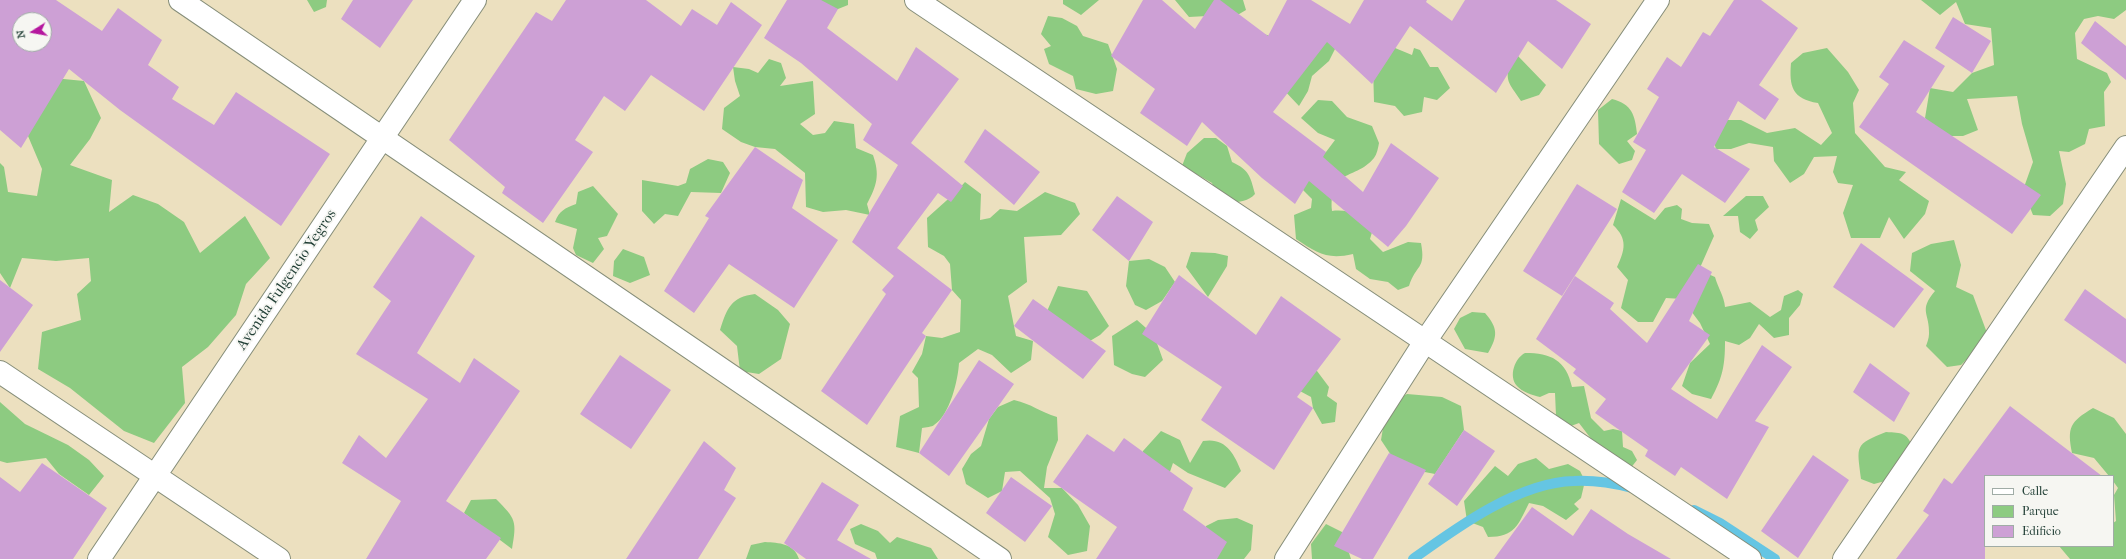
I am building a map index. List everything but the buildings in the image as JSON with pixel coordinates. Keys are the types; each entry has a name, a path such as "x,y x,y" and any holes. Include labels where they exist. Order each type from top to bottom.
{"street":[{"path":"180,0 1000,559"},
{"name":"Avenida Fulgencio Yegros","path":"99,559 475,0"},
{"path":"916,0 1426,340 1750,559"},
{"path":"1286,559 1426,340 1657,0"},
{"path":"1844,559 2126,147"},
{"path":"0,372 155,474 278,559"}],"green space":[{"path":"307,0 327,0 326,7 314,12"},
{"path":"819,0 848,0 848,5 838,9 821,8"},
{"path":"1063,0 1099,0 1081,15 1063,4"},
{"path":"1175,0 1243,0 1246,10 1224,23 1207,16 1189,17"},
{"path":"1921,0 2126,0 2126,10 2114,19 2098,16 2084,19 2075,33 2077,59 2107,73 2111,82 2104,92 2105,126 2089,129 2085,144 2069,152 2059,151 2066,184 2063,204 2050,216 2033,215 2023,190 2033,162 2022,124 2017,96 1967,99 1978,130 1963,136 1941,136 1925,118 1930,88 1953,92 1972,73 1994,65 1991,28 1965,24 1956,2 1940,15"},
{"path":"1048,16 1062,18 1077,26 1083,36 1108,44 1117,69 1113,91 1096,94 1076,89 1073,76 1049,64 1044,49 1051,46 1041,34"},
{"path":"1264,34 1276,38 1318,37 1338,43 1329,61 1312,76 1308,91 1299,106 1282,88"},
{"path":"1395,48 1412,55 1414,48 1420,50 1430,67 1438,67 1450,88 1437,100 1424,97 1422,112 1404,116 1395,106 1374,102 1373,66"},
{"path":"1827,48 1848,72 1859,90 1853,103 1855,133 1885,167 1906,172 1899,180 1929,201 1925,214 1904,239 1889,217 1880,238 1851,238 1843,213 1853,185 1838,183 1833,172 1837,156 1814,157 1804,174 1790,183 1774,161 1773,147 1749,143 1731,149 1716,149 1712,136 1721,120 1741,120 1767,133 1795,128 1821,145 1832,133 1818,103 1803,98 1794,90 1791,78 1791,63 1803,53"},
{"path":"1518,56 1546,85 1539,95 1521,101 1510,85 1508,78 1510,59"},
{"path":"769,59 781,63 786,78 780,86 813,81 815,114 800,124 813,135 825,133 834,121 854,124 856,148 873,155 875,162 877,174 876,180 867,204 870,215 846,210 823,212 806,207 805,173 775,149 755,147 741,142 722,129 724,108 740,96 735,81 733,67 749,69 758,73"},
{"path":"43,77 84,81 101,118 90,139 70,165 112,180 109,212 133,195 158,204 184,222 200,253 245,216 270,258 246,284 236,315 208,347 182,367 185,403 154,443 124,431 70,388 38,369 42,332 81,320 77,294 91,281 89,258 56,261 22,258 10,288 0,273 0,163 4,167 8,192 37,196 42,169 28,136"},
{"path":"1612,99 1624,104 1631,111 1635,121 1637,134 1627,141 1635,151 1632,160 1619,164 1599,144 1598,110"},
{"path":"1318,100 1332,101 1347,117 1372,126 1379,143 1376,155 1367,165 1339,181 1335,187 1332,197 1332,211 1349,212 1375,222 1370,239 1383,252 1408,242 1421,243 1421,263 1409,286 1398,290 1388,282 1370,279 1356,269 1353,254 1344,256 1329,256 1310,248 1296,239 1294,215 1311,208 1312,199 1303,190 1297,166 1326,152 1335,140 1318,133 1301,118"},
{"path":"1204,138 1216,138 1227,146 1232,162 1248,174 1255,194 1243,201 1219,202 1212,183 1182,166 1187,153"},
{"path":"708,159 723,162 730,173 721,193 691,192 678,216 665,214 654,224 642,211 642,180 678,186 686,183 690,169"},
{"path":"965,182 981,194 980,220 990,218 1000,209 1017,211 1045,192 1075,203 1080,214 1061,235 1024,237 1027,282 1008,296 1016,336 1033,341 1031,360 1011,373 992,355 978,349 959,363 955,387 949,405 940,420 930,427 922,428 919,453 896,447 900,416 919,407 918,378 912,372 922,354 926,336 942,338 960,332 961,300 952,290 950,264 944,256 928,247 927,218"},
{"path":"593,186 618,214 607,236 598,238 604,249 593,263 576,255 573,248 577,229 555,222 558,215 563,210 576,204 578,192"},
{"path":"1746,196 1763,196 1769,207 1755,220 1758,230 1750,239 1740,232 1738,216 1723,216"},
{"path":"1621,199 1655,220 1665,208 1677,205 1682,209 1681,219 1692,223 1709,224 1714,236 1699,270 1715,277 1725,307 1750,302 1770,317 1781,310 1784,296 1798,290 1803,294 1800,305 1789,318 1789,335 1774,338 1759,324 1750,338 1739,345 1725,341 1722,371 1711,399 1692,394 1682,386 1690,363 1710,344 1700,323 1682,299 1666,298 1653,322 1638,322 1621,308 1628,280 1617,267 1624,245 1621,235 1613,225"},
{"path":"1954,240 1961,265 1956,287 1973,295 1987,333 1976,350 1961,365 1947,367 1926,346 1929,327 1926,308 1927,303 1935,291 1910,271 1912,253 1931,244"},
{"path":"623,249 644,257 650,275 630,283 613,276 614,261"},
{"path":"1191,252 1215,253 1228,256 1227,266 1208,297 1186,267"},
{"path":"1149,259 1165,267 1175,282 1162,301 1146,310 1135,305 1126,286 1129,261"},
{"path":"1058,286 1087,291 1109,326 1100,335 1078,348 1051,344 1048,309"},
{"path":"755,294 778,310 790,324 781,359 759,374 740,371 737,346 720,330 731,305 740,298"},
{"path":"1472,312 1485,313 1494,328 1494,342 1488,353 1465,349 1454,329 1460,318"},
{"path":"1137,320 1154,335 1163,360 1145,377 1132,374 1114,365 1112,336"},
{"path":"1525,353 1534,353 1556,360 1566,370 1572,387 1584,386 1591,418 1604,431 1613,429 1622,431 1623,447 1632,451 1637,460 1630,469 1592,440 1579,423 1571,426 1556,416 1555,393 1549,393 1540,397 1524,392 1517,386 1514,382 1513,372 1518,359"},
{"path":"1308,365 1317,371 1329,387 1327,396 1337,403 1335,422 1322,424 1313,408 1311,397 1285,383"},
{"path":"1407,394 1442,397 1461,406 1464,430 1435,474 1399,467 1381,440 1387,404"},
{"path":"1014,400 1057,417 1058,440 1047,467 1044,488 1062,488 1078,505 1090,526 1087,551 1068,555 1048,537 1055,514 1050,498 1020,471 1005,472 1002,491 988,498 966,484 962,469 971,454 981,446 989,419 998,407"},
{"path":"0,402 25,424 68,445 89,460 104,476 89,495 59,474 46,458 7,463 0,461"},
{"path":"2093,408 2114,418 2126,434 2126,559 2070,559 2060,547 2114,547 2114,522 2116,521 2114,495 2118,488 2114,482 2114,475 2108,475 2094,458 2072,453 2070,431 2079,417"},
{"path":"1161,431 1180,440 1190,463 1203,441 1211,440 1223,444 1232,453 1241,471 1225,488 1188,473 1173,463 1163,492 1142,467 1143,451"},
{"path":"1886,432 1903,434 1911,443 1913,448 1889,480 1874,484 1861,479 1859,459 1860,448 1868,440"},
{"path":"1536,458 1549,469 1568,464 1580,471 1585,481 1581,498 1574,504 1579,509 1566,520 1543,506 1529,503 1522,518 1510,532 1504,535 1488,537 1483,527 1467,521 1464,501 1495,466 1508,476 1518,464"},
{"path":"496,499 508,511 513,521 514,532 512,549 464,513 471,500"},
{"path":"1237,518 1253,525 1251,550 1244,559 1216,559 1207,548 1206,526 1218,520"},
{"path":"861,524 878,531 890,543 897,537 931,548 938,559 877,559 875,553 855,544 850,529"},
{"path":"1326,524 1342,532 1351,559 1312,559 1311,544"},
{"path":"765,542 790,547 797,554 799,559 746,559 751,545"}],"waterway":[{"path":"1413,559 1468,521 1510,498 1532,489 1553,483 1574,481 1603,482 1632,488"},
{"path":"1694,510 1720,523 1775,559"}]}
